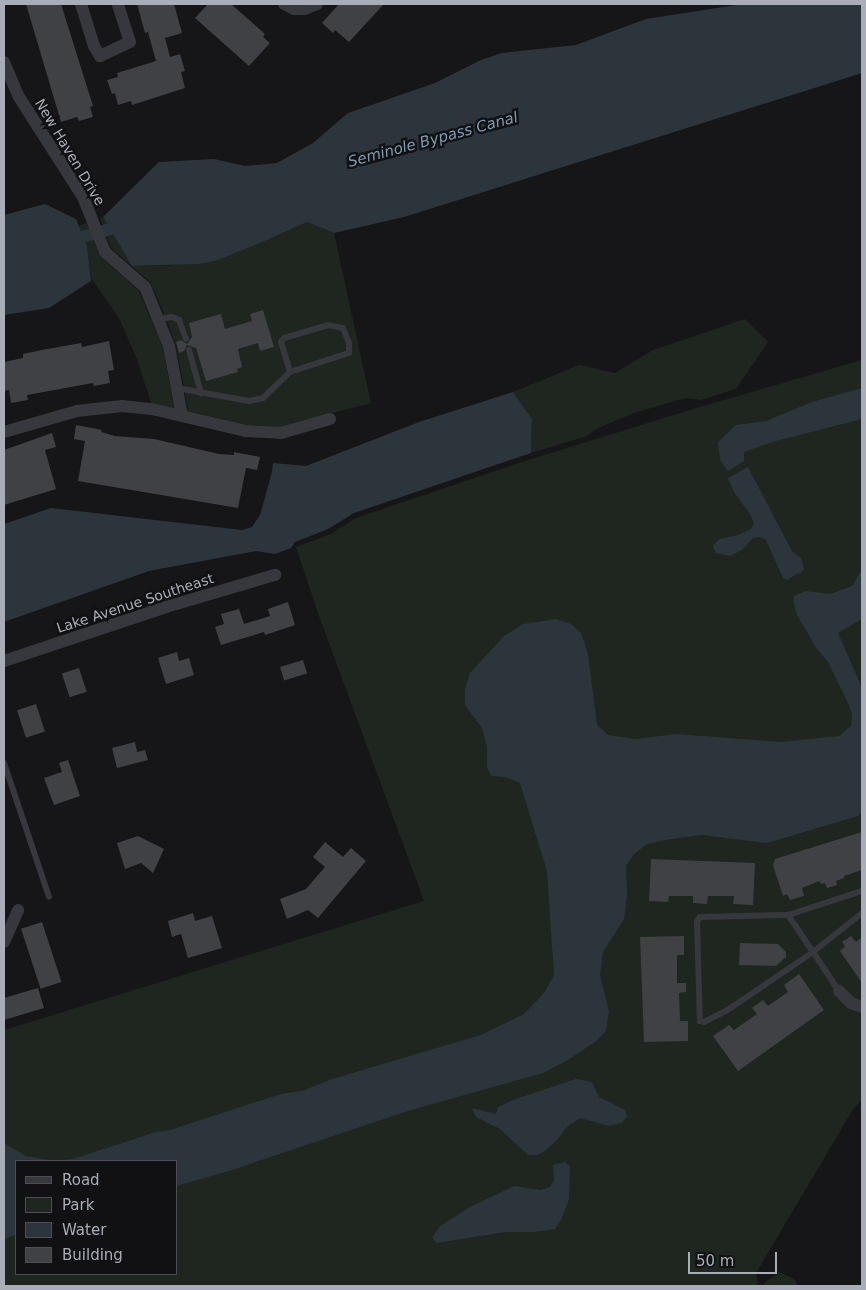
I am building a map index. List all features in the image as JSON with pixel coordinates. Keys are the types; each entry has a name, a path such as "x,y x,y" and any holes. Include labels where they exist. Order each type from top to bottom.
{"street":[{"path":"81,4 94,46 100,56 130,42 118,4"},
{"path":"284,4 294,9 305,9 317,4"},
{"name":"New Haven Drive","path":"4,62 19,97 83,197 105,252 145,287 169,346 182,416"},
{"path":"4,432 77,411 122,406 182,416 246,431 282,433 330,419"},
{"name":"Lake Avenue Southeast","path":"4,661 166,607 275,575"},
{"path":"4,942 18,910"},
{"path":"839,991 851,1003 862,1006"}],"lane":[{"path":"159,319 172,317 179,320 186,339"},
{"path":"177,388 250,401 263,398 290,372 349,353 349,343 343,328 328,325 284,338 281,342 290,372"},
{"path":"189,350 201,393"},
{"path":"4,763 49,896"},
{"path":"862,890 788,915 700,917 696,922 700,1021 704,1022 726,1010 813,952 862,913"},
{"path":"788,915 839,991"}],"green space":[{"path":"103,217 133,266 168,266 244,248 307,222 334,233 371,403 281,427 248,425 188,411 176,345 161,306 150,282 111,248 100,218"},
{"path":"87,223 99,255 139,291 163,348 174,408 151,403 137,359 119,318 91,278 87,246 78,226"},
{"path":"745,319 768,342 736,389 701,400 685,398 634,413 596,429 587,436 531,453 532,419 513,392 579,365 615,373 653,350"},
{"path":"862,360 862,1099 852,1111 756,1273 758,1286 4,1286 4,1030 424,901 319,616 296,547 331,534 356,518 525,461 693,409"},
{"path":"780,1272 795,1280 798,1286 764,1286 763,1284"}],"water":[{"path":"743,4 862,4 862,73 404,217 334,233 307,222 215,261 198,264 132,266 103,217 159,162 214,159 245,166 277,163 313,143 348,113 435,83 481,60 502,53 576,45 646,19"},
{"path":"45,204 76,219 87,246 91,281 49,308 4,315 4,215"},
{"path":"862,388 862,419 772,442 744,452 744,461 728,471 720,460 718,442 736,425 766,421 812,402"},
{"path":"513,392 532,419 531,453 354,513 328,529 295,542 291,548 275,554 256,551 149,571 4,622 4,524 51,508 242,530 252,527 260,515 273,463 306,466 419,422"},
{"path":"748,467 792,551 801,558 804,569 799,575 798,573 787,580 783,578 766,540 760,537 753,538 742,550 730,556 716,553 713,546 719,539 738,535 751,529 754,523 750,514 734,492 728,478"},
{"path":"862,569 862,619 838,633 862,688 862,812 858,816 767,843 702,835 647,844 634,854 626,866 627,896 624,919 603,952 600,975 609,1011 606,1031 595,1042 543,1073 411,1110 229,1171 178,1185 178,1160 64,1160 73,1159 156,1132 170,1130 281,1094 302,1091 332,1079 481,1035 524,1014 544,993 554,975 547,871 520,783 506,777 491,776 487,767 487,747 482,728 465,705 465,689 470,673 504,636 523,624 556,619 571,624 581,633 588,654 597,725 608,735 635,739 676,734 780,742 839,736 851,726 852,714 828,662 817,649 797,615 794,596 806,591 830,594 852,586"},
{"path":"576,1079 592,1082 599,1097 625,1110 627,1117 621,1123 609,1126 580,1118 567,1127 545,1151 537,1155 528,1155 500,1129 476,1117 472,1108 496,1114 498,1107 516,1099"},
{"path":"4,1143 26,1156 49,1160 15,1160 15,1235 4,1239"},
{"path":"565,1162 570,1166 569,1199 561,1220 555,1229 534,1232 505,1232 437,1243 432,1238 440,1226 470,1207 514,1186 541,1190 550,1187 554,1180 553,1165"}],"building":[{"path":"26,4 61,4 93,106 90,107 93,117 79,121 77,117 61,122"},
{"path":"137,4 174,4 182,33 165,38 170,57 180,54 185,71 181,72 185,88 132,105 131,101 118,105 115,93 112,94 107,80 118,77 117,73 156,61 148,32 145,33"},
{"path":"208,4 231,4 265,34 263,37 270,43 249,66 195,18"},
{"path":"339,4 384,4 349,42 335,30 333,33 322,23"},
{"path":"263,310 274,347 260,351 258,343 238,349 242,367 237,369 238,372 206,381 196,348 187,345 184,351 179,353 176,342 181,340 187,344 192,337 189,323 221,314 225,329 252,321 250,314"},
{"path":"109,341 114,370 108,371 110,383 94,386 93,383 27,395 28,400 11,403 9,390 4,391 4,362 23,358 23,354 42,350 81,343 82,347"},
{"path":"76,425 102,430 101,432 115,436 154,439 219,454 234,455 234,452 260,457 257,470 246,468 238,508 78,481 85,441 74,439"},
{"path":"52,433 56,447 45,450 56,489 4,505 4,450"},
{"path":"288,602 295,625 265,635 264,632 221,645 215,627 224,624 221,614 239,609 244,624 270,616 268,609"},
{"path":"177,652 179,661 189,658 194,675 166,684 158,658"},
{"path":"303,660 307,673 284,680 280,667"},
{"path":"79,668 87,692 70,697 62,674"},
{"path":"36,704 45,732 26,738 17,710"},
{"path":"135,742 137,752 145,750 148,760 117,768 112,748"},
{"path":"68,760 80,796 54,805 44,778 62,772 59,763"},
{"path":"862,832 862,870 844,876 844,878 836,881 837,885 827,888 825,883 821,884 819,881 802,888 804,896 790,900 787,894 783,896 773,865 775,859"},
{"path":"138,836 164,849 153,873 141,863 125,869 117,843"},
{"path":"325,842 343,857 351,848 366,861 318,918 308,910 287,919 280,899 306,889 325,867 313,857"},
{"path":"651,859 755,863 753,905 733,904 734,896 708,896 707,904 693,903 693,896 669,896 668,902 649,901"},
{"path":"193,913 195,921 212,916 222,948 188,958 181,934 172,937 168,921"},
{"path":"42,922 61,982 41,989 21,929"},
{"path":"684,936 684,955 677,955 677,983 686,983 686,992 679,993 680,1021 688,1021 688,1041 644,1042 640,937"},
{"path":"851,936 856,942 862,937 862,983 840,951 845,947 842,942"},
{"path":"740,943 778,944 786,952 786,957 776,966 739,965"},
{"path":"799,974 824,1010 738,1071 713,1036 729,1025 734,1030 757,1014 752,1008 763,1000 768,1006 788,992 784,985"},
{"path":"38,988 44,1008 4,1020 4,998"}],"waterway":[{"name":"Seminole Bypass Canal","path":"67,241 125,225"}]}
